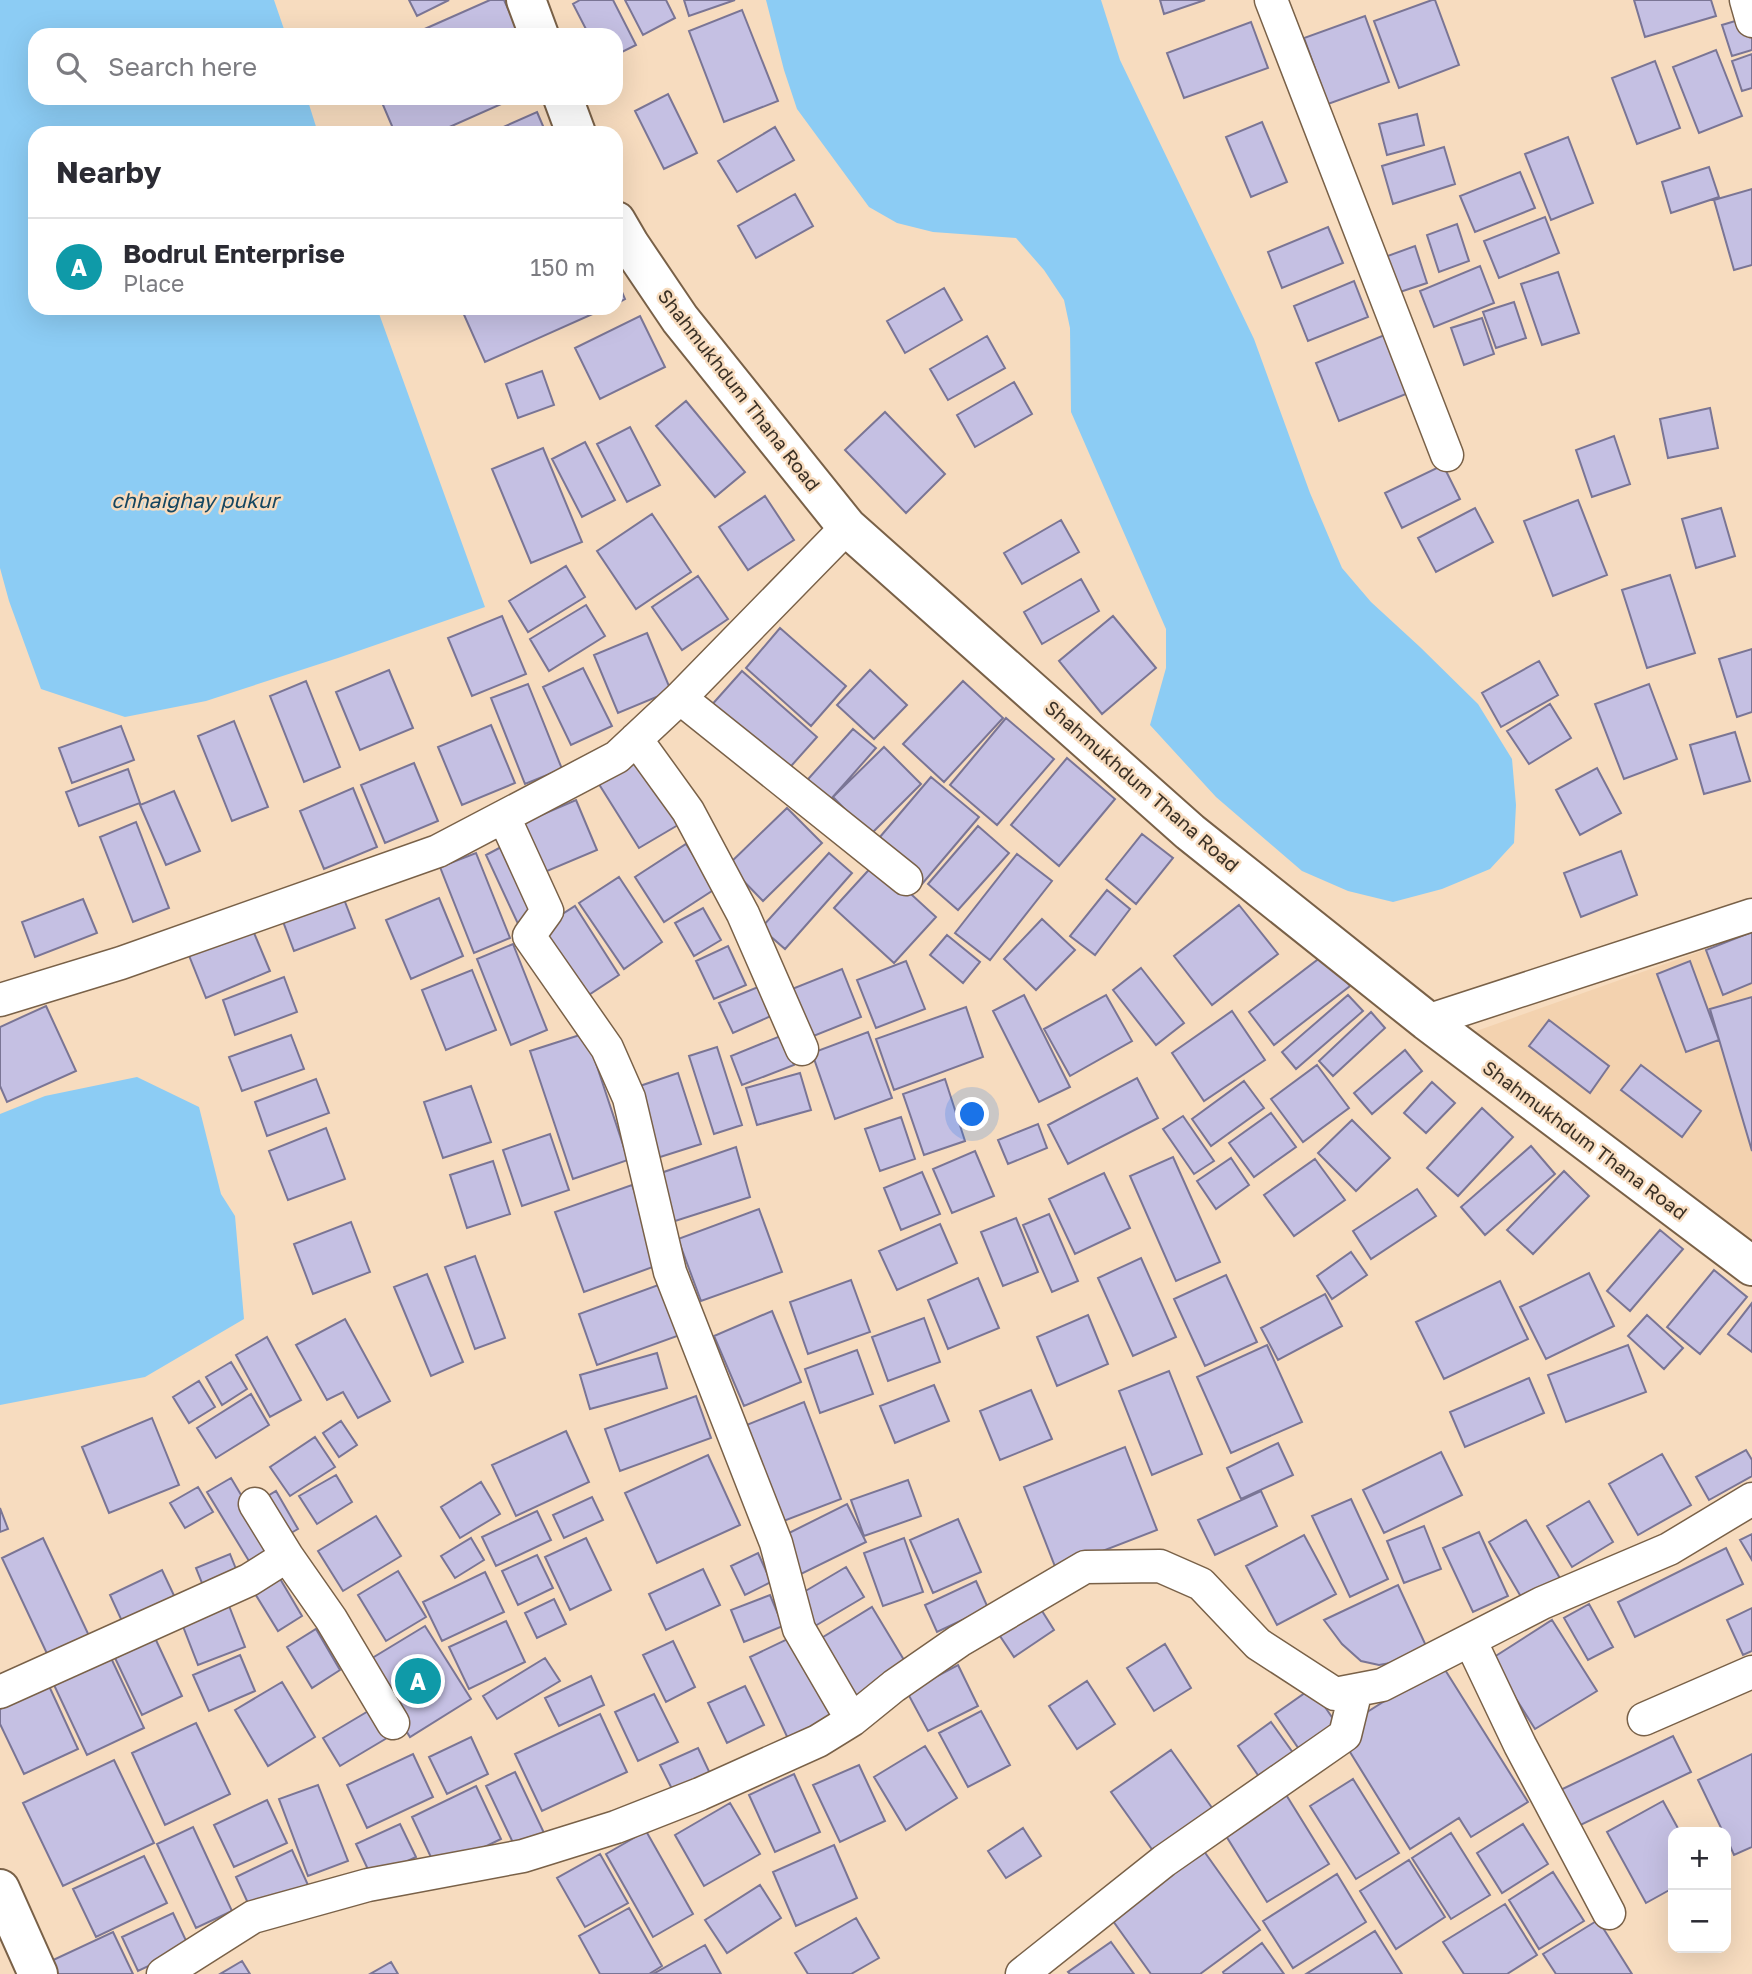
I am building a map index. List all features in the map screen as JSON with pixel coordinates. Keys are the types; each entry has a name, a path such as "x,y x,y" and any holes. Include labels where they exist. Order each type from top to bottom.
{"main road":[{"path":"526,0 537,28"},
{"path":"566,105 573,126"},
{"name":"Shahmukhdum Thana Road","path":"623,233 680,319 847,527 1190,832 1427,1021 1752,1266"},
{"path":"0,1889 38,1974"}],"street":[{"path":"1271,0 1447,455"},
{"path":"1746,0 1752,21"},
{"path":"0,1000 121,963 438,851 617,757 680,698 847,527"},
{"path":"680,698 906,879"},
{"path":"636,739 688,811 737,902 802,1049"},
{"path":"504,817 547,911 530,936 607,1048 629,1098 670,1272 776,1543 799,1629 852,1720"},
{"path":"1427,1021 1752,915"},
{"path":"163,1974 253,1917 368,1885 523,1856 616,1827 700,1794 806,1746 852,1720 894,1686 959,1641 1085,1567 1160,1566 1201,1584 1258,1644 1335,1694 1382,1685 1542,1603 1669,1549 1752,1499"},
{"path":"255,1504 331,1619 393,1723"},
{"path":"0,1692 249,1580 287,1556"},
{"path":"1470,1640 1520,1745 1609,1913"},
{"path":"1644,1719 1752,1672"},
{"path":"1022,1974 1164,1861 1345,1735 1356,1689"}],"shaded area":[{"path":"1752,933 1752,1284 1437,1045"}],"water":[{"name":"chhaighay pukur","path":"0,0 274,0 284,28 28,28 28,105 309,105 316,126 28,126 28,315 380,315 485,607 206,701 125,717 41,689 0,568"},
{"path":"766,0 1101,0 1120,60 1254,339 1310,493 1342,568 1371,602 1478,704 1512,759 1516,805 1514,843 1490,869 1442,889 1393,902 1348,891 1302,871 1216,797 1150,725 1166,668 1166,629 1071,412 1070,328 1064,300 1044,270 1016,238 933,232 897,223 869,207 797,109"},
{"path":"137,1077 199,1107 221,1194 235,1216 244,1319 145,1377 0,1405 0,1114 45,1096"}],"building":[{"path":"409,0 449,0 417,16"},
{"path":"490,0 504,0 517,28 427,28"},
{"path":"580,0 613,0 636,45 623,52 623,28 585,28 573,4"},
{"path":"625,0 666,0 675,18 643,35"},
{"path":"684,0 735,0 689,16"},
{"path":"1160,0 1205,0 1164,14"},
{"path":"1435,0 1459,65 1399,88 1374,21"},
{"path":"1634,0 1711,0 1716,16 1645,37"},
{"path":"742,10 778,101 724,122 689,31"},
{"path":"1365,16 1389,82 1328,104 1304,38"},
{"path":"1752,16 1752,50 1732,56 1722,25"},
{"path":"1251,22 1268,68 1184,98 1167,53"},
{"path":"1716,50 1742,116 1699,133 1673,67"},
{"path":"1752,54 1752,88 1742,91 1732,61"},
{"path":"1655,61 1680,128 1637,144 1612,78"},
{"path":"668,94 697,153 664,169 635,111"},
{"path":"383,105 499,105 452,126 392,126"},
{"path":"537,112 543,126 506,126"},
{"path":"1417,114 1424,145 1387,155 1379,124"},
{"path":"1262,122 1287,182 1251,197 1226,137"},
{"path":"775,127 794,160 737,192 718,161"},
{"path":"1568,137 1593,203 1551,220 1525,154"},
{"path":"1444,147 1455,184 1393,204 1382,166"},
{"path":"1709,167 1719,197 1671,213 1662,182"},
{"path":"1520,172 1535,208 1475,232 1460,196"},
{"path":"1752,189 1752,265 1734,270 1714,200"},
{"path":"795,194 813,226 756,258 738,226"},
{"path":"1545,217 1559,253 1499,278 1484,241"},
{"path":"1457,224 1469,261 1439,272 1427,235"},
{"path":"1328,227 1343,263 1282,288 1268,252"},
{"path":"1415,246 1427,283 1397,293 1385,257"},
{"path":"1480,266 1494,303 1434,327 1420,291"},
{"path":"1558,272 1579,333 1542,345 1521,284"},
{"path":"1354,281 1368,317 1308,341 1294,306"},
{"path":"944,288 962,320 905,353 887,321"},
{"path":"1514,302 1526,338 1496,348 1483,312"},
{"path":"464,315 590,315 485,362"},
{"path":"640,316 665,367 600,399 575,348"},
{"path":"1482,318 1494,354 1464,365 1451,328"},
{"path":"1387,334 1411,392 1339,421 1316,363"},
{"path":"987,336 1005,368 948,400 930,369"},
{"path":"542,371 554,405 518,418 506,384"},
{"path":"1014,382 1032,414 975,447 957,415"},
{"path":"686,401 745,472 715,497 656,426"},
{"path":"1710,408 1718,448 1668,458 1660,419"},
{"path":"885,412 945,474 906,513 845,450"},
{"path":"630,427 660,485 627,502 597,444"},
{"path":"1614,436 1630,484 1592,497 1576,450"},
{"path":"585,442 615,500 582,517 552,459"},
{"path":"543,448 582,542 531,563 492,469"},
{"path":"1443,465 1460,499 1402,528 1385,493"},
{"path":"765,496 794,540 748,570 719,527"},
{"path":"1578,500 1607,575 1553,596 1524,521"},
{"path":"1475,508 1493,542 1436,572 1418,538"},
{"path":"1721,508 1735,556 1696,568 1682,519"},
{"path":"652,514 691,572 636,609 597,551"},
{"path":"1061,520 1079,552 1022,584 1004,553"},
{"path":"566,566 585,597 528,632 509,601"},
{"path":"1670,575 1695,653 1647,668 1622,590"},
{"path":"698,576 728,619 682,650 652,607"},
{"path":"1081,579 1099,611 1042,644 1024,612"},
{"path":"586,605 605,636 549,671 530,639"},
{"path":"502,616 526,674 472,696 448,638"},
{"path":"1113,616 1156,668 1102,714 1059,661"},
{"path":"780,628 846,686 811,726 746,668"},
{"path":"647,633 671,691 618,713 594,655"},
{"path":"1752,649 1752,712 1737,717 1719,659"},
{"path":"1539,661 1558,695 1501,727 1482,693"},
{"path":"583,668 612,726 571,745 543,687"},
{"path":"389,670 413,728 360,750 336,692"},
{"path":"870,670 907,705 874,739 837,705"},
{"path":"742,671 817,737 784,774 709,708"},
{"path":"306,681 340,767 304,782 270,696"},
{"path":"963,681 1003,718 944,782 903,744"},
{"path":"528,684 562,769 525,784 491,698"},
{"path":"1649,684 1677,759 1624,779 1595,704"},
{"path":"1550,704 1571,738 1529,764 1507,731"},
{"path":"1006,718 1054,759 997,825 950,785"},
{"path":"234,721 268,807 232,821 198,736"},
{"path":"491,725 515,783 462,805 438,747"},
{"path":"121,726 134,760 72,783 59,748"},
{"path":"853,729 876,748 824,807 801,787"},
{"path":"1735,732 1750,781 1704,794 1690,745"},
{"path":"884,747 921,784 870,835 833,797"},
{"path":"636,756 678,825 639,848 597,781"},
{"path":"1067,758 1115,799 1059,866 1011,825"},
{"path":"414,763 438,821 385,843 361,785"},
{"path":"1597,768 1621,813 1580,835 1556,790"},
{"path":"128,769 140,803 79,826 66,792"},
{"path":"931,777 979,817 922,884 874,844"},
{"path":"353,788 377,847 324,869 300,811"},
{"path":"174,791 200,851 166,865 140,805"},
{"path":"576,800 597,850 540,874 518,825"},
{"path":"787,808 822,843 763,901 728,865"},
{"path":"136,822 169,908 133,922 100,837"},
{"path":"978,826 1009,853 958,910 928,884"},
{"path":"1142,834 1173,858 1136,904 1106,879"},
{"path":"686,844 715,889 664,922 635,877"},
{"path":"505,845 538,917 519,926 486,855"},
{"path":"1621,851 1637,895 1581,917 1564,873"},
{"path":"476,853 510,938 474,953 440,867"},
{"path":"829,853 852,873 785,949 761,928"},
{"path":"1017,854 1052,881 990,960 955,933"},
{"path":"876,862 936,917 894,963 834,908"},
{"path":"619,877 662,942 624,969 579,903"},
{"path":"1107,890 1130,909 1095,955 1070,936"},
{"path":"342,894 355,928 294,951 281,916"},
{"path":"439,898 463,956 411,979 386,920"},
{"path":"83,899 97,933 35,957 22,922"},
{"path":"1239,905 1278,954 1212,1005 1174,956"},
{"path":"575,906 619,975 581,1000 536,931"},
{"path":"703,908 721,940 694,956 675,923"},
{"path":"1042,919 1075,950 1036,990 1004,959"},
{"path":"249,921 270,971 206,998 186,948"},
{"path":"1752,932 1752,983 1723,995 1706,950"},
{"path":"947,935 980,962 963,983 930,955"},
{"path":"513,944 547,1030 511,1045 477,959"},
{"path":"728,946 746,985 714,999 696,961"},
{"path":"1325,954 1350,986 1274,1045 1249,1012"},
{"path":"906,961 925,1009 876,1028 857,980"},
{"path":"1690,961 1719,1040 1686,1052 1657,974"},
{"path":"1141,968 1184,1023 1156,1045 1113,990"},
{"path":"842,969 861,1017 811,1037 792,989"},
{"path":"472,970 496,1030 446,1050 422,990"},
{"path":"284,977 297,1012 235,1035 223,1000"},
{"path":"758,987 771,1016 733,1033 719,1003"},
{"path":"1024,995 1070,1087 1039,1102 993,1011"},
{"path":"1106,995 1132,1041 1070,1076 1044,1029"},
{"path":"1348,995 1363,1011 1296,1069 1282,1052"},
{"path":"1752,997 1752,1151 1710,1009"},
{"path":"46,1006 76,1071 7,1102 0,1086 0,1027"},
{"path":"966,1007 983,1057 894,1090 876,1039"},
{"path":"1232,1011 1265,1060 1204,1101 1172,1053"},
{"path":"1371,1012 1385,1028 1333,1076 1319,1061"},
{"path":"1549,1020 1609,1066 1590,1093 1529,1046"},
{"path":"868,1032 892,1098 835,1119 812,1053"},
{"path":"586,1033 628,1160 573,1179 530,1051"},
{"path":"291,1035 304,1069 242,1091 229,1057"},
{"path":"783,1035 794,1065 742,1085 731,1056"},
{"path":"717,1047 742,1125 714,1134 689,1056"},
{"path":"1405,1050 1422,1071 1372,1114 1354,1093"},
{"path":"1317,1065 1349,1108 1303,1142 1271,1099"},
{"path":"1641,1065 1701,1111 1682,1137 1621,1090"},
{"path":"678,1073 701,1144 657,1158 634,1088"},
{"path":"800,1073 811,1110 757,1125 746,1088"},
{"path":"1137,1078 1158,1118 1068,1164 1048,1125"},
{"path":"316,1079 329,1113 267,1136 255,1102"},
{"path":"945,1079 965,1141 924,1155 903,1094"},
{"path":"1244,1081 1264,1108 1211,1146 1192,1119"},
{"path":"1432,1082 1455,1103 1426,1133 1404,1113"},
{"path":"471,1086 491,1142 443,1158 424,1102"},
{"path":"1482,1108 1513,1137 1458,1196 1427,1168"},
{"path":"1271,1113 1296,1147 1254,1177 1229,1143"},
{"path":"1183,1116 1214,1161 1194,1174 1163,1129"},
{"path":"901,1117 915,1159 880,1171 865,1129"},
{"path":"1352,1120 1390,1158 1356,1191 1318,1153"},
{"path":"1038,1124 1047,1148 1008,1164 998,1140"},
{"path":"326,1128 345,1179 288,1200 269,1151"},
{"path":"550,1134 569,1190 522,1206 503,1150"},
{"path":"1531,1146 1555,1174 1485,1235 1461,1207"},
{"path":"736,1147 750,1197 672,1222 658,1174"},
{"path":"975,1151 994,1196 952,1213 933,1169"},
{"path":"1173,1157 1220,1262 1176,1281 1130,1176"},
{"path":"1231,1158 1249,1185 1216,1209 1197,1181"},
{"path":"1315,1159 1345,1200 1294,1236 1264,1195"},
{"path":"493,1161 510,1214 467,1228 450,1175"},
{"path":"1564,1171 1589,1196 1533,1254 1507,1230"},
{"path":"922,1172 940,1214 901,1230 884,1188"},
{"path":"1104,1173 1130,1228 1075,1254 1049,1199"},
{"path":"632,1185 661,1264 584,1292 555,1212"},
{"path":"1417,1189 1436,1216 1371,1259 1353,1231"},
{"path":"759,1209 782,1272 701,1301 678,1239"},
{"path":"1049,1214 1078,1281 1052,1292 1023,1225"},
{"path":"1016,1218 1038,1272 1003,1286 981,1232"},
{"path":"351,1222 370,1272 313,1294 294,1244"},
{"path":"940,1224 957,1263 897,1290 879,1251"},
{"path":"1660,1230 1683,1249 1630,1311 1607,1291"},
{"path":"1351,1252 1367,1275 1332,1299 1317,1276"},
{"path":"475,1256 505,1338 475,1349 445,1267"},
{"path":"1141,1258 1176,1337 1133,1356 1098,1278"},
{"path":"1714,1270 1747,1297 1700,1354 1667,1327"},
{"path":"1589,1273 1614,1326 1546,1359 1520,1307"},
{"path":"427,1274 463,1362 431,1376 394,1287"},
{"path":"1226,1275 1257,1342 1205,1366 1174,1299"},
{"path":"978,1278 999,1328 948,1349 928,1300"},
{"path":"851,1280 870,1332 808,1354 790,1302"},
{"path":"1500,1281 1528,1339 1444,1379 1416,1322"},
{"path":"661,1284 680,1335 597,1365 579,1314"},
{"path":"1325,1294 1342,1326 1278,1360 1261,1328"},
{"path":"1752,1303 1752,1352 1728,1334"},
{"path":"772,1311 801,1382 744,1406 714,1336"},
{"path":"1088,1315 1108,1364 1057,1386 1037,1337"},
{"path":"1647,1315 1683,1348 1664,1369 1628,1336"},
{"path":"924,1318 940,1362 888,1381 872,1337"},
{"path":"345,1319 390,1401 358,1418 343,1392 327,1400 296,1345"},
{"path":"267,1337 301,1400 270,1417 236,1355"},
{"path":"1267,1345 1302,1422 1231,1453 1197,1377"},
{"path":"1628,1345 1646,1392 1566,1422 1548,1375"},
{"path":"857,1350 873,1394 820,1413 805,1369"},
{"path":"657,1353 667,1388 590,1409 580,1375"},
{"path":"231,1362 247,1389 222,1405 206,1377"},
{"path":"1169,1371 1202,1454 1152,1475 1119,1391"},
{"path":"1529,1378 1544,1413 1465,1447 1450,1412"},
{"path":"199,1381 215,1407 189,1423 173,1397"},
{"path":"934,1385 949,1421 895,1443 880,1406"},
{"path":"1031,1390 1052,1439 1000,1460 980,1411"},
{"path":"251,1394 269,1425 216,1458 197,1428"},
{"path":"696,1396 711,1438 620,1471 605,1429"},
{"path":"804,1402 841,1499 781,1522 744,1426"},
{"path":"152,1418 179,1485 109,1513 82,1447"},
{"path":"341,1421 357,1445 339,1457 323,1433"},
{"path":"566,1431 589,1482 516,1516 492,1465"},
{"path":"315,1437 335,1467 290,1496 270,1467"},
{"path":"1278,1443 1293,1475 1241,1499 1227,1468"},
{"path":"1125,1447 1157,1530 1056,1569 1024,1487"},
{"path":"1746,1450 1752,1460 1752,1476 1709,1500 1696,1477"},
{"path":"1441,1452 1462,1495 1384,1533 1363,1490"},
{"path":"1662,1454 1691,1505 1638,1535 1609,1484"},
{"path":"708,1455 740,1525 657,1563 625,1493"},
{"path":"336,1475 352,1502 317,1524 299,1496"},
{"path":"231,1478 275,1552 252,1566 207,1492"},
{"path":"908,1480 921,1516 864,1536 851,1500"},
{"path":"481,1482 500,1514 460,1538 441,1507"},
{"path":"198,1487 213,1512 185,1528 170,1503"},
{"path":"276,1491 298,1529 284,1537 261,1500"},
{"path":"1261,1491 1277,1526 1215,1555 1198,1520"},
{"path":"592,1497 603,1520 564,1538 553,1515"},
{"path":"1351,1499 1388,1579 1350,1597 1312,1516"},
{"path":"1589,1501 1613,1542 1572,1567 1547,1526"},
{"path":"847,1504 866,1542 801,1574 783,1536"},
{"path":"0,1508 8,1529 0,1532"},
{"path":"537,1511 551,1540 496,1566 482,1537"},
{"path":"376,1516 401,1556 343,1591 318,1551"},
{"path":"958,1519 981,1572 933,1593 910,1540"},
{"path":"1526,1520 1561,1580 1524,1602 1489,1542"},
{"path":"1424,1526 1441,1569 1404,1583 1387,1541"},
{"path":"1479,1532 1508,1596 1473,1612 1443,1548"},
{"path":"1752,1534 1752,1560 1740,1540"},
{"path":"1304,1535 1336,1594 1277,1625 1246,1566"},
{"path":"43,1538 91,1640 50,1660 2,1558"},
{"path":"471,1538 484,1560 455,1578 441,1556"},
{"path":"586,1538 611,1590 570,1610 545,1557"},
{"path":"904,1538 923,1592 883,1606 864,1553"},
{"path":"1726,1548 1743,1584 1635,1637 1618,1602"},
{"path":"758,1553 771,1582 745,1595 731,1566"},
{"path":"230,1554 240,1579 206,1593 196,1568"},
{"path":"537,1555 553,1588 518,1605 502,1571"},
{"path":"846,1567 864,1597 810,1629 792,1599"},
{"path":"703,1569 720,1605 666,1630 649,1594"},
{"path":"162,1570 178,1604 126,1630 110,1595"},
{"path":"398,1571 426,1617 386,1641 358,1595"},
{"path":"485,1572 504,1612 442,1641 423,1602"},
{"path":"279,1577 302,1616 278,1631 254,1592"},
{"path":"976,1581 988,1608 937,1632 925,1605"},
{"path":"1398,1585 1427,1648 1396,1662 1379,1665 1361,1661 1342,1644 1324,1620"},
{"path":"770,1595 783,1626 744,1642 731,1610"},
{"path":"226,1598 245,1647 198,1665 179,1616"},
{"path":"554,1599 566,1624 537,1638 525,1613"},
{"path":"1037,1603 1054,1630 1014,1657 996,1630"},
{"path":"1589,1604 1613,1647 1588,1660 1564,1618"},
{"path":"872,1607 907,1665 849,1700 815,1642"},
{"path":"1752,1608 1752,1651 1743,1655 1727,1620"},
{"path":"1552,1620 1597,1691 1535,1729 1491,1659"},
{"path":"506,1621 525,1662 469,1689 449,1647"},
{"path":"425,1626 471,1699 410,1737 364,1663"},
{"path":"316,1629 340,1670 312,1688 287,1647"},
{"path":"798,1634 839,1720 790,1743 750,1657"},
{"path":"155,1638 182,1696 142,1715 115,1658"},
{"path":"673,1641 695,1687 666,1702 643,1655"},
{"path":"1165,1644 1191,1688 1154,1711 1127,1668"},
{"path":"240,1655 255,1691 209,1711 193,1675"},
{"path":"111,1658 144,1728 87,1755 54,1685"},
{"path":"545,1658 560,1681 497,1719 483,1696"},
{"path":"958,1665 978,1706 928,1731 907,1692"},
{"path":"1442,1665 1528,1802 1471,1837 1459,1818 1410,1849 1337,1731"},
{"path":"591,1676 604,1705 559,1726 545,1698"},
{"path":"1087,1681 1115,1724 1077,1749 1049,1706"},
{"path":"282,1682 315,1737 268,1766 235,1710"},
{"path":"49,1686 78,1749 24,1774 0,1724 0,1709"},
{"path":"745,1686 764,1725 727,1743 708,1703"},
{"path":"1312,1688 1338,1726 1301,1752 1275,1714"},
{"path":"654,1694 678,1742 638,1761 615,1712"},
{"path":"370,1710 387,1738 340,1766 323,1738"},
{"path":"981,1711 1010,1765 968,1787 939,1733"},
{"path":"600,1714 627,1772 542,1811 515,1754"},
{"path":"1271,1722 1296,1757 1262,1781 1238,1746"},
{"path":"196,1723 230,1794 165,1825 132,1753"},
{"path":"1673,1736 1691,1772 1568,1831 1550,1795"},
{"path":"471,1737 488,1774 447,1794 429,1757"},
{"path":"925,1746 957,1798 906,1830 874,1777"},
{"path":"698,1748 713,1780 676,1797 660,1765"},
{"path":"1171,1750 1215,1812 1156,1855 1111,1792"},
{"path":"413,1754 433,1797 367,1828 347,1785"},
{"path":"1752,1754 1752,1847 1734,1855 1731,1848 1731,1827 1721,1827 1698,1780"},
{"path":"114,1760 154,1843 63,1886 23,1803"},
{"path":"859,1765 885,1821 840,1842 813,1785"},
{"path":"515,1772 545,1835 516,1849 486,1786"},
{"path":"794,1774 820,1832 775,1852 749,1795"},
{"path":"1353,1779 1399,1853 1356,1879 1310,1806"},
{"path":"318,1785 348,1861 308,1876 279,1799"},
{"path":"476,1786 501,1839 437,1870 412,1817"},
{"path":"1285,1793 1329,1864 1267,1902 1223,1831"},
{"path":"267,1800 287,1843 234,1867 214,1825"},
{"path":"1663,1801 1677,1827 1668,1827 1668,1891 1646,1903 1607,1832"},
{"path":"730,1803 760,1854 704,1886 675,1835"},
{"path":"400,1824 416,1857 372,1878 356,1844"},
{"path":"1523,1824 1548,1864 1502,1893 1477,1853"},
{"path":"193,1827 232,1911 196,1928 157,1844"},
{"path":"1023,1828 1041,1856 1006,1878 988,1851"},
{"path":"646,1831 693,1914 653,1937 606,1854"},
{"path":"1451,1833 1490,1895 1451,1919 1412,1858"},
{"path":"834,1845 857,1898 796,1926 773,1872"},
{"path":"1201,1847 1260,1930 1200,1974 1151,1974 1108,1914"},
{"path":"292,1850 308,1885 252,1912 236,1877"},
{"path":"600,1854 628,1903 585,1927 557,1878"},
{"path":"144,1856 167,1903 96,1937 73,1889"},
{"path":"1409,1860 1445,1917 1396,1949 1360,1891"},
{"path":"1553,1872 1584,1921 1539,1949 1509,1900"},
{"path":"1337,1874 1366,1922 1293,1968 1263,1921"},
{"path":"760,1885 781,1918 727,1953 705,1920"},
{"path":"1505,1904 1537,1955 1507,1974 1464,1974 1443,1942"},
{"path":"629,1908 662,1966 649,1974 600,1974 579,1936"},
{"path":"173,1913 189,1947 138,1971 122,1937"},
{"path":"856,1918 879,1958 851,1974 808,1974 795,1953"},
{"path":"1598,1920 1632,1974 1556,1974 1543,1954"},
{"path":"1375,1931 1402,1974 1306,1974"},
{"path":"113,1932 133,1974 57,1974 51,1961"},
{"path":"1111,1942 1134,1974 1068,1972"},
{"path":"1262,1943 1284,1974 1224,1974 1223,1972"},
{"path":"705,1945 721,1974 653,1974"},
{"path":"242,1961 250,1974 220,1974"},
{"path":"391,1962 398,1974 370,1974"}],"place":[{"name":"Bodrul Enterprise","path":"418,1681"}]}
